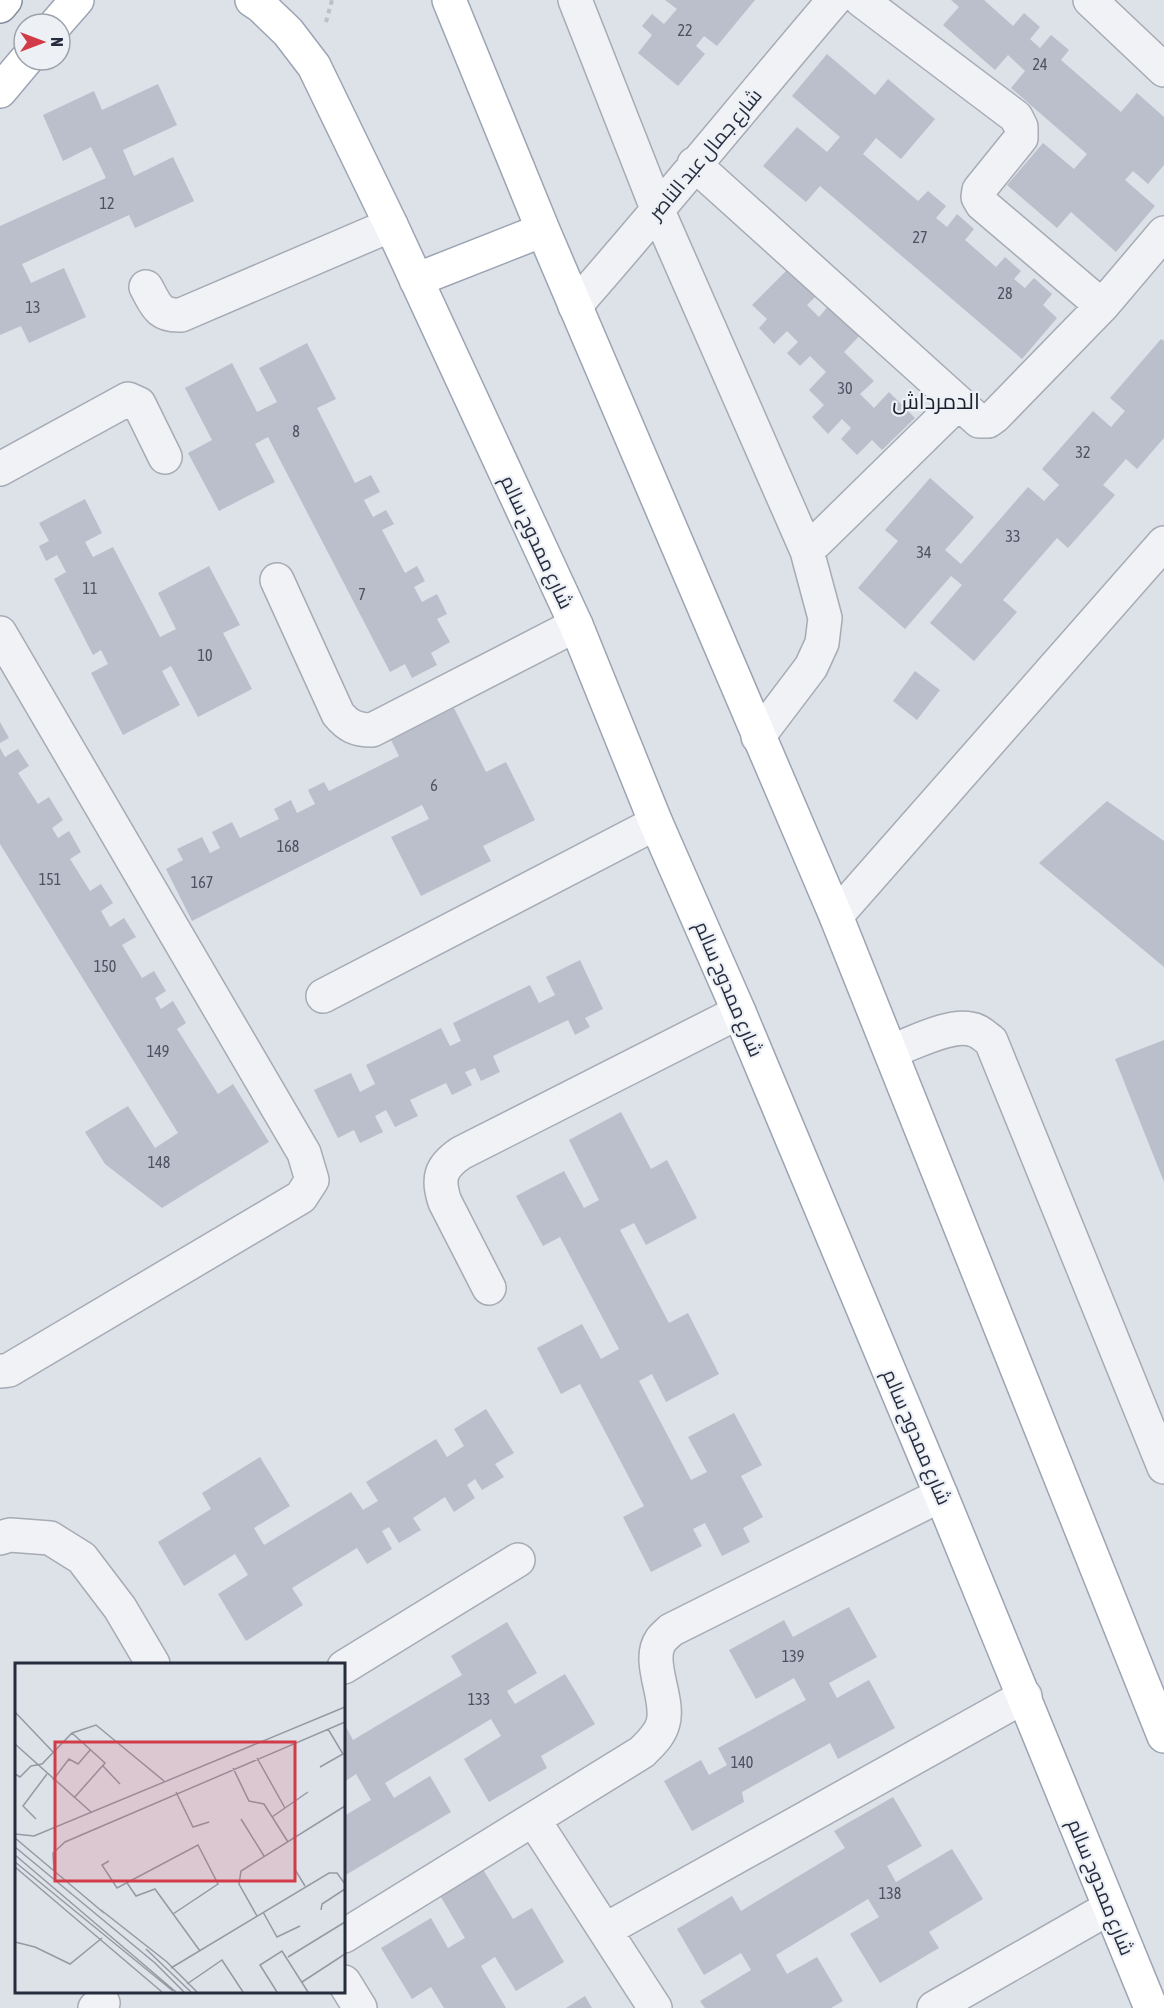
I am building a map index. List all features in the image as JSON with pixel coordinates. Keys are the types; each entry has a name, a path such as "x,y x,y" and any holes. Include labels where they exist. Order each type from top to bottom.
{"main road":[{"path":"0,6 5,0"},
{"path":"67,12 77,0"},
{"name":"شارع ممدوح سالم","path":"252,0 288,32 314,66 391,225 576,625 656,823 739,1012 1025,1696 1151,2008"},
{"path":"449,0 575,306 836,916 1164,1736"},
{"path":"0,91 16,72"},
{"path":"416,280 543,230"}],"street":[{"path":"575,0 658,211 807,551 825,618 822,644 811,667 758,737"},
{"name":"شارع جمال عبد الناصر","path":"575,306 658,211 694,164 834,0"},
{"path":"861,0 1016,117 1021,127 1021,138 979,190 978,197 982,204 1102,306"},
{"path":"1090,0 1164,70"},
{"path":"694,164 979,421 988,421 1102,306 1164,233"},
{"path":"146,287 159,311 170,316 181,315 391,225"},
{"path":"0,469 128,399 139,404 165,457"},
{"path":"807,551 958,403"},
{"path":"836,916 1164,543"},
{"path":"277,580 338,714 347,724 358,730 372,730 576,625"},
{"path":"0,633 304,1153 312,1180 301,1197 9,1370 0,1371"},
{"path":"323,996 656,823"},
{"path":"489,1288 440,1189 442,1174 449,1161 739,1012"},
{"path":"891,1051 959,1028 970,1028 980,1032 991,1041 1164,1467"},
{"path":"345,1935 642,1752 657,1737 664,1722 656,1652 661,1640 671,1630 941,1495"},
{"path":"0,1538 10,1535 50,1538 82,1558 120,1608 152,1663"},
{"path":"345,1666 518,1560"},
{"path":"605,1930 1025,1696"},
{"path":"533,1819 655,2008"},
{"path":"934,2008 1109,1908"},
{"path":"345,1984 360,2008"}],"building":[{"path":"665,0 755,0 717,46 704,36 696,46 705,54 678,86 638,53 652,35 642,26 652,14 664,24 677,9"},
{"path":"951,0 984,0 1013,26 1024,13 1040,27 1030,39 1040,48 1051,35 1069,50 1061,60 1121,112 1137,93 1164,117 1164,165 1148,184 1133,171 1125,180 1155,206 1116,252 1071,212 1057,228 1007,185 1043,143 1074,169 1087,154 1011,88 1025,71 1008,55 995,70 943,25 959,7"},
{"path":"827,54 875,95 888,79 935,119 901,159 876,138 863,154 918,201 928,191 946,206 936,218 947,227 957,214 974,229 965,240 996,267 1005,257 1021,271 1014,279 1025,288 1034,278 1052,294 1043,305 1057,318 1022,359 820,186 806,202 763,166 797,127 827,152 840,137 792,96"},
{"path":"158,84 177,125 123,150 134,176 173,157 194,201 135,228 129,215 22,264 31,283 64,268 86,317 29,343 21,326 0,335 0,226 106,178 91,147 63,161 43,115 94,91 102,110"},
{"path":"790,267 818,294 807,305 819,317 831,303 862,333 844,352 874,381 860,394 874,408 889,392 915,418 882,450 872,440 857,455 841,439 851,428 842,419 828,434 812,417 824,405 809,390 826,372 810,356 800,366 787,353 798,342 787,331 774,344 759,328 767,319 752,305"},
{"path":"1161,339 1164,341 1164,438 1137,469 1126,459 1103,485 1115,495 1068,548 1057,538 1003,600 1017,612 974,661 930,623 962,585 951,576 905,629 858,588 898,541 885,530 930,478 974,517 945,550 961,564 1028,487 1044,501 1059,485 1042,469 1093,411 1111,427 1125,411 1110,398"},
{"path":"307,343 336,399 317,408 355,483 371,475 380,492 364,500 373,517 386,510 394,524 382,530 405,573 417,566 425,581 414,587 422,602 437,594 447,614 437,619 450,642 431,653 437,665 412,678 405,664 390,672 268,437 255,444 275,482 219,511 188,453 212,440 185,388 232,363 257,412 277,402 259,368"},
{"path":"85,499 102,533 85,542 93,557 113,547 160,637 176,629 158,593 209,566 240,625 223,633 252,689 198,717 171,666 162,671 180,705 123,735 91,673 108,664 101,650 93,655 54,579 66,572 57,555 46,561 39,546 49,541 39,523"},
{"path":"915,671 940,690 917,720 893,701"},
{"path":"454,708 486,772 506,762 535,820 483,846 491,861 421,896 391,837 429,819 422,805 192,921 166,869 183,860 177,849 202,837 210,853 220,848 212,832 232,822 240,838 279,819 274,809 291,800 297,813 315,804 308,790 324,782 329,791 399,756 391,740"},
{"path":"0,722 9,738 0,743"},
{"path":"0,748 5,757 18,749 29,766 18,773 38,804 49,797 63,820 52,828 58,838 69,831 81,852 70,859 90,891 101,884 113,903 101,911 110,927 124,918 136,937 122,945 142,978 154,971 166,991 155,998 161,1009 173,1001 186,1023 177,1029 218,1094 233,1084 269,1142 162,1208 105,1164 85,1132 128,1106 155,1148 178,1133 0,844"},
{"path":"1107,801 1164,841 1164,967 1039,863"},
{"path":"580,960 603,1009 585,1018 590,1027 575,1035 568,1020 493,1056 500,1072 481,1081 475,1068 465,1072 472,1085 452,1095 446,1083 410,1100 418,1116 395,1127 386,1110 375,1116 383,1132 360,1143 354,1130 338,1138 314,1090 351,1073 360,1092 375,1084 366,1065 441,1028 450,1046 461,1041 453,1023 530,985 539,1003 555,995 546,977"},
{"path":"1164,1040 1164,1182 1115,1059"},
{"path":"621,1112 651,1169 667,1160 697,1218 646,1245 634,1223 620,1230 669,1323 688,1313 719,1374 666,1402 652,1374 639,1381 691,1480 707,1472 688,1437 734,1413 762,1465 741,1476 763,1517 743,1528 750,1542 722,1556 705,1523 693,1529 702,1546 651,1572 623,1517 644,1506 580,1384 561,1394 537,1348 582,1324 601,1359 619,1349 560,1237 543,1246 516,1196 564,1171 584,1208 599,1200 569,1140"},
{"path":"486,1409 514,1453 495,1464 504,1477 482,1490 475,1479 467,1485 475,1498 454,1512 445,1497 413,1518 421,1530 399,1543 389,1527 382,1531 392,1549 367,1564 357,1548 292,1588 303,1605 246,1641 218,1594 248,1575 235,1554 184,1586 158,1542 211,1509 202,1493 260,1457 290,1506 254,1528 264,1545 351,1492 363,1510 378,1501 366,1482 436,1439 447,1457 464,1446 454,1429"},
{"path":"849,1607 877,1657 829,1683 837,1698 869,1680 895,1728 838,1759 830,1743 742,1792 744,1802 692,1831 664,1781 701,1760 709,1775 727,1765 718,1748 806,1700 794,1678 756,1699 729,1650 784,1620 793,1637"},
{"path":"507,1622 537,1673 507,1691 515,1704 565,1674 595,1724 541,1756 547,1768 489,1802 464,1759 501,1736 491,1719 385,1783 394,1798 430,1776 451,1812 345,1875 345,1815 371,1800 356,1774 345,1781 345,1725 353,1740 462,1675 451,1656"},
{"path":"893,1797 922,1846 887,1866 896,1882 952,1849 983,1899 929,1932 939,1948 880,1983 850,1934 879,1917 868,1899 776,1955 787,1974 817,1957 843,2001 831,2008 705,2008 700,2001 751,1970 741,1953 704,1975 677,1929 732,1896 741,1911 845,1848 834,1831"},
{"path":"481,1866 513,1919 532,1908 564,1962 516,1991 495,1957 481,1966 506,2008 444,2008 431,1987 412,1999 381,1948 431,1918 448,1948 465,1938 438,1892"},
{"path":"585,1996 592,2008 566,2008"}],"district":[{"name":"الدمرداش","path":"936,401"}]}
